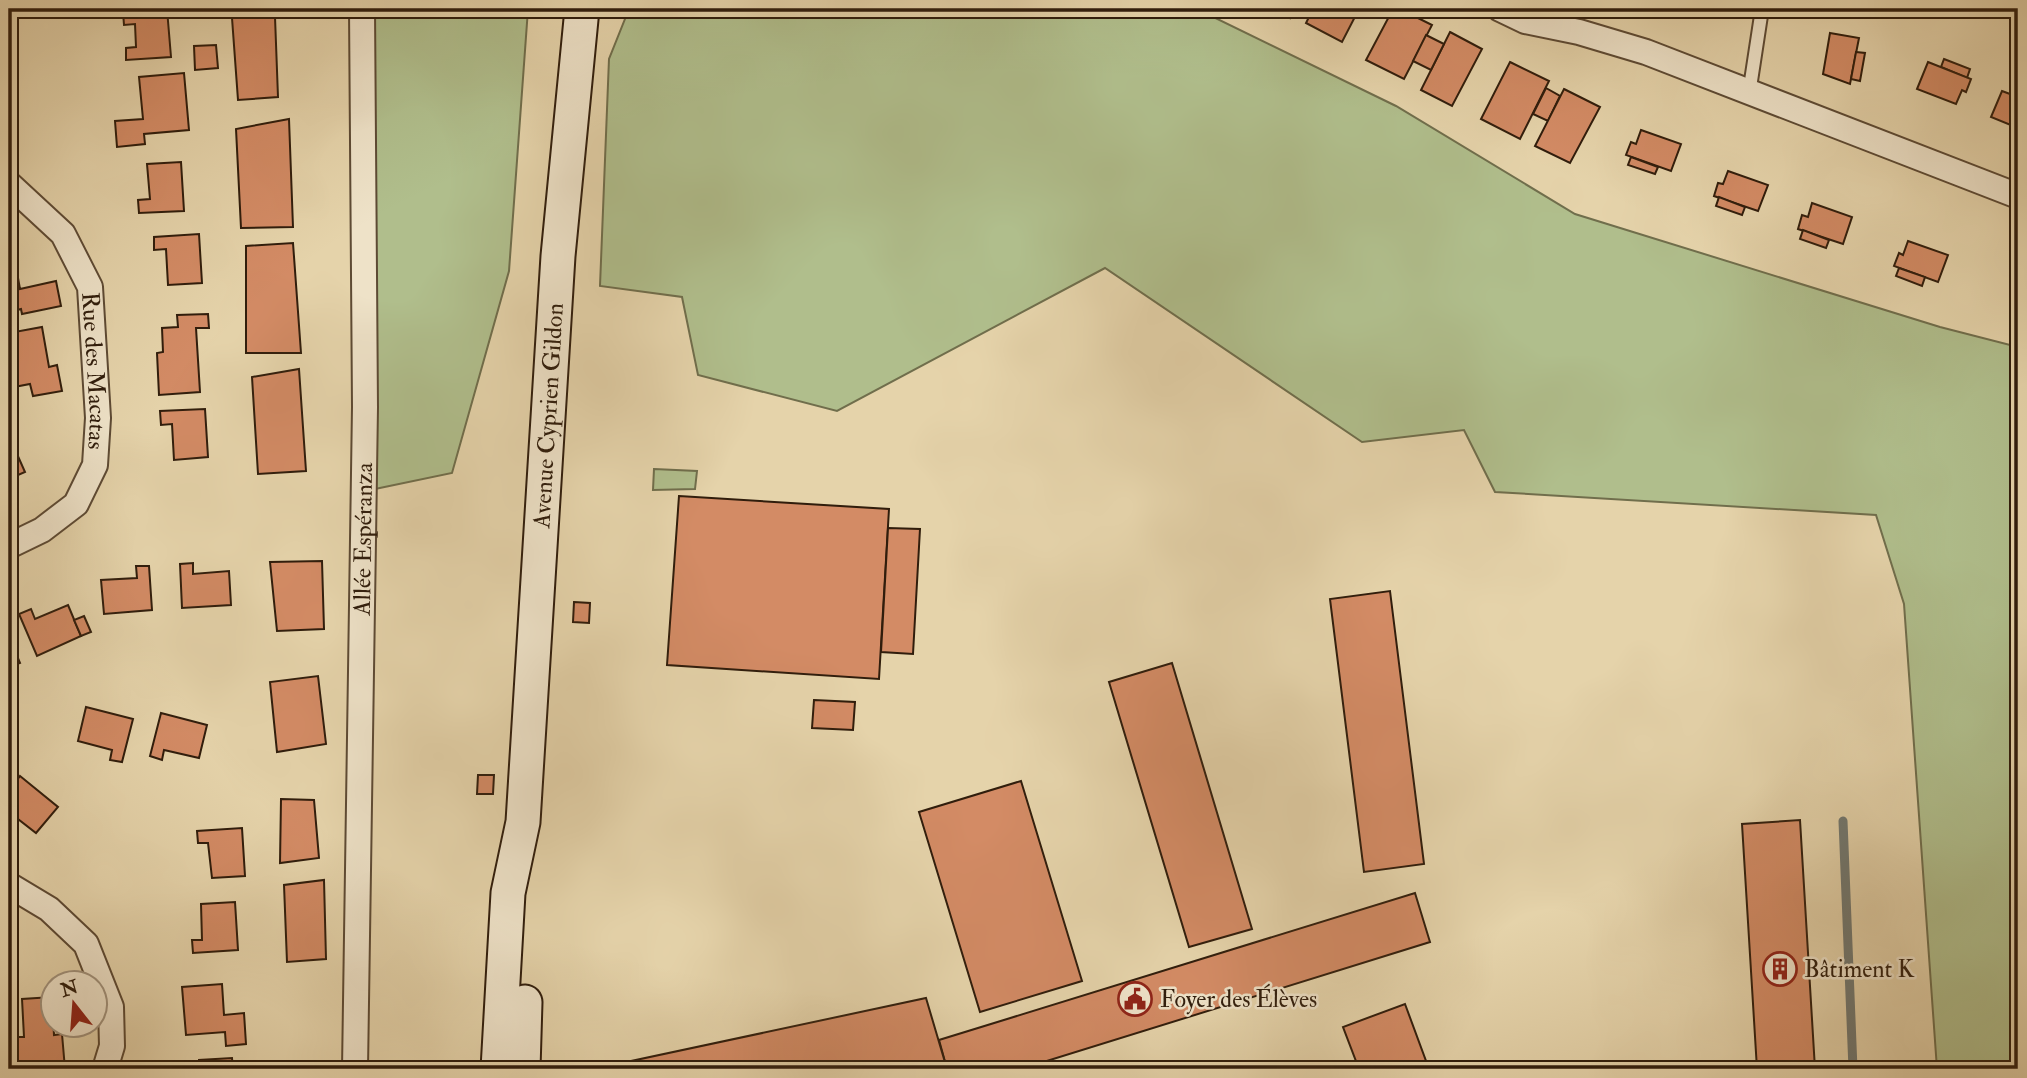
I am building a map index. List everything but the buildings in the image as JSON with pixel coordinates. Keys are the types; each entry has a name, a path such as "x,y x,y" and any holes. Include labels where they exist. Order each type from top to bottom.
{"street":[{"name":"Allée Espéranza","path":"355,1069 365,407 362,9"},
{"name":"Avenue Cyprien Gildon","path":"498,1069 508,893 523,822 558,256 582,9"},
{"path":"1500,9 1525,21 1579,32 1646,52 2018,196"},
{"name":"Rue des Macatas","path":"9,184 63,234 90,287 98,418 95,466 76,504 42,530 9,546"},
{"name":"Avenue Cyprien Gildon","path":"523,822 530,885 523,1069"},
{"path":"9,885 49,909 86,944 111,1007 112,1045 105,1069"}],"lane":[{"path":"1749,94 1762,9"}],"green space":[{"path":"374,9 528,9 509,271 452,473 375,489"},
{"path":"629,9 1197,9 1396,106 1575,214 1940,327 2018,347 2018,1069 1937,1069 1904,604 1876,515 1495,492 1464,430 1362,442 1105,268 837,411 698,375 682,297 600,286 609,59"},
{"path":"654,469 697,471 695,489 653,490"}],"waterway":[{"path":"1843,821 1853,1069"}],"place":[{"name":"Bâtiment K","path":"1780,969"},
{"name":"Foyer des Élèves","path":"1135,999"}]}
